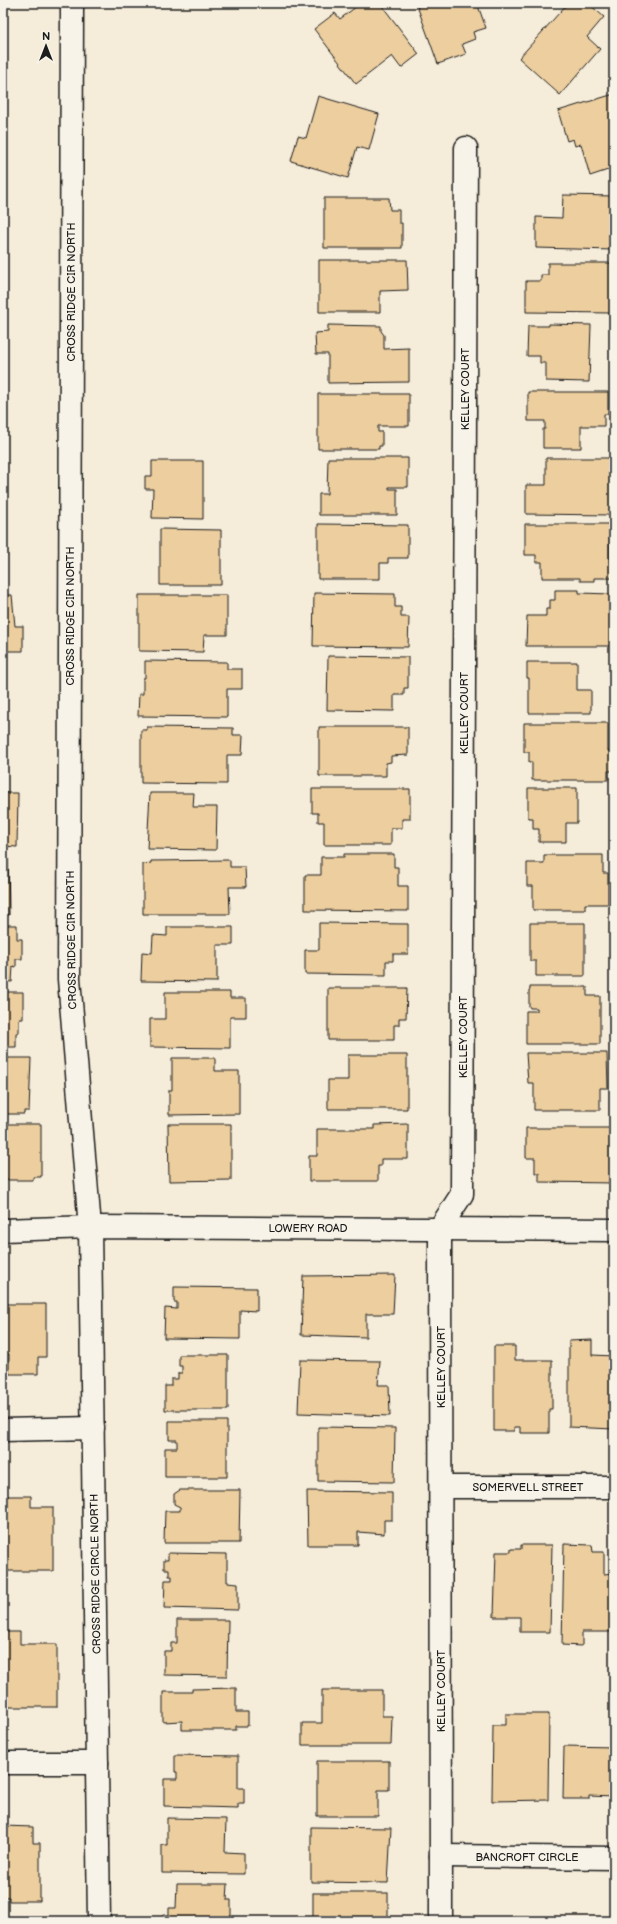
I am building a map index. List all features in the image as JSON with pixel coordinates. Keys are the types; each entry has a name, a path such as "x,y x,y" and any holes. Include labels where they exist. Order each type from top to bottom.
{"street":[{"name":"CROSS RIDGE CIR NORTH","path":"72,3 69,979 90,1228"},
{"name":"KELLEY COURT","path":"441,1921 440,1228 462,1194 466,148"},
{"name":"LOWERY ROAD","path":"3,1230 90,1228 440,1228 614,1230"},
{"name":"CROSS RIDGE CIRCLE NORTH","path":"90,1228 99,1921"},
{"path":"3,1430 93,1428"},
{"name":"SOMERVELL STREET","path":"441,1487 614,1487"},
{"path":"3,1763 97,1764"},
{"name":"BANCROFT CIRCLE","path":"441,1856 614,1858"}],"building":[{"path":"361,3 380,3 419,54 401,68 392,56 356,84 314,29 335,13 340,19"},
{"path":"416,3 477,3 486,28 473,32 475,39 462,44 466,54 438,64"},
{"path":"568,3 588,3 604,17 587,37 600,49 560,95 519,58"},
{"path":"614,94 614,168 590,176 581,144 575,146 573,139 567,141 558,111"},
{"path":"318,96 379,114 369,150 357,147 348,178 291,161 298,136 306,138"},
{"path":"563,195 614,196 614,250 536,248 536,217 562,218"},
{"path":"324,198 389,198 390,210 399,210 399,223 402,223 402,248 324,248"},
{"path":"319,260 407,260 408,290 380,291 380,312 319,312"},
{"path":"548,263 614,263 613,313 526,312 526,281 541,281 541,275 548,275"},
{"path":"549,324 591,325 589,382 546,381 546,363 540,363 540,356 527,356 528,326 549,326"},
{"path":"328,325 381,326 381,331 384,335 384,349 409,348 409,382 328,383 328,354 316,354 315,333 328,332"},
{"path":"528,392 608,392 608,414 604,414 604,426 581,426 581,448 543,448 543,429 545,429 545,421 528,421"},
{"path":"318,394 409,394 409,426 378,426 378,432 382,432 382,446 379,446 379,449 318,449"},
{"path":"328,458 408,458 408,487 389,487 389,489 397,489 397,515 319,515 319,494 327,494"},
{"path":"546,458 614,458 613,515 526,514 526,485 546,485"},
{"path":"152,461 203,461 203,519 152,518 153,489 145,489 145,476 152,476"},
{"path":"318,524 408,525 408,558 388,558 388,563 380,563 380,579 318,579"},
{"path":"525,524 610,524 610,562 614,562 614,578 594,578 594,581 580,581 580,578 542,578 542,562 536,562 536,555 525,555"},
{"path":"3,528 6,528 6,556 3,556"},
{"path":"160,529 221,530 221,585 160,585"},
{"path":"555,590 579,590 579,593 612,594 612,646 526,646 527,616 546,616 546,609 550,609 550,600 555,600"},
{"path":"314,593 395,594 395,607 401,607 401,617 409,617 408,647 313,646"},
{"path":"3,595 12,595 15,626 23,626 23,651 3,651"},
{"path":"139,595 227,595 227,635 204,635 203,652 139,651"},
{"path":"328,656 408,657 408,688 404,688 404,695 394,695 394,711 327,710"},
{"path":"145,661 227,662 227,669 242,669 242,689 227,689 227,717 138,716 139,694 143,694"},
{"path":"527,662 577,662 577,690 591,690 591,713 529,713 529,678 527,678"},
{"path":"524,723 608,723 608,751 614,751 614,771 608,771 608,780 532,780 532,762 529,762 529,752 524,752"},
{"path":"147,727 233,728 233,735 243,735 242,755 227,755 227,784 141,783 141,730 147,730"},
{"path":"319,727 408,727 408,755 391,756 391,762 386,763 386,776 319,776"},
{"path":"528,788 577,788 577,823 566,823 566,842 539,842 539,829 533,829 533,818 528,818"},
{"path":"312,789 410,789 410,819 402,819 402,828 391,828 391,845 324,845 324,822 318,822 318,813 312,813"},
{"path":"3,793 18,793 17,847 3,846"},
{"path":"150,793 194,793 193,807 217,807 216,850 147,849"},
{"path":"344,854 394,854 394,867 398,867 398,886 408,886 408,911 305,910 305,875 321,875 321,857 344,857"},
{"path":"544,855 603,855 603,873 608,873 608,904 585,904 585,910 533,910 533,886 527,886 527,863 544,863"},
{"path":"3,858 8,858 9,915 3,915"},
{"path":"230,860 230,867 245,867 246,887 229,887 230,914 143,914 143,864 151,863 151,861"},
{"path":"319,923 408,924 408,954 393,954 393,961 386,961 386,975 305,974 305,950 319,950"},
{"path":"530,923 585,923 585,976 536,976 536,961 530,961"},
{"path":"3,925 17,925 17,939 22,939 22,959 16,959 16,967 13,966 12,982 3,981"},
{"path":"167,927 233,927 233,945 217,945 217,982 141,981 142,952 152,953 153,935 167,936"},
{"path":"530,987 587,987 587,996 600,996 600,1044 526,1044 526,1011 537,1011 537,1008 530,1008 529,1006"},
{"path":"328,988 407,988 406,1018 399,1018 399,1025 394,1025 394,1040 328,1040"},
{"path":"3,992 23,992 23,1019 19,1019 19,1033 16,1033 16,1047 3,1047"},
{"path":"165,992 230,992 230,998 246,998 246,1017 230,1017 230,1048 150,1047 150,1019 165,1019"},
{"path":"526,1053 607,1053 608,1088 600,1088 600,1110 534,1110 534,1083 528,1083"},
{"path":"348,1055 407,1055 407,1109 328,1109 328,1080 348,1080"},
{"path":"3,1058 31,1058 29,1111 24,1111 24,1114 3,1114"},
{"path":"172,1058 215,1058 215,1071 239,1071 239,1114 169,1115 169,1090 172,1090"},
{"path":"3,1124 41,1124 41,1177 33,1177 33,1180 3,1180"},
{"path":"168,1124 231,1124 231,1180 169,1181"},
{"path":"408,1124 408,1159 381,1159 381,1166 378,1166 378,1181 309,1181 309,1156 317,1156 317,1129 374,1129 374,1125"},
{"path":"526,1128 614,1128 614,1183 539,1182 539,1173 535,1173 535,1158 526,1158"},
{"path":"395,1275 393,1314 366,1314 366,1337 301,1335 303,1276"},
{"path":"174,1287 257,1288 257,1311 240,1310 240,1339 164,1338 165,1308 177,1309 177,1302 174,1302"},
{"path":"3,1304 46,1304 46,1357 38,1357 38,1374 9,1374 9,1354 3,1354"},
{"path":"592,1340 592,1355 614,1356 614,1429 569,1427 569,1341"},
{"path":"494,1346 515,1346 515,1360 552,1360 552,1409 549,1409 549,1433 520,1433 520,1427 514,1427 514,1431 494,1431"},
{"path":"179,1355 228,1355 228,1410 165,1410 165,1386 171,1386 171,1379 178,1379 178,1373 182,1373 182,1366 179,1366"},
{"path":"300,1360 380,1361 378,1385 389,1385 390,1416 298,1413"},
{"path":"169,1421 227,1421 227,1477 165,1477 165,1448 177,1448 177,1440 169,1440"},
{"path":"318,1427 395,1428 394,1482 318,1481"},
{"path":"180,1490 240,1490 239,1543 164,1543 165,1511 180,1511 180,1507 174,1504 174,1494"},
{"path":"307,1491 392,1492 392,1520 384,1520 384,1534 358,1532 358,1545 308,1545"},
{"path":"3,1496 31,1496 31,1507 53,1507 53,1571 3,1571"},
{"path":"564,1544 592,1545 593,1552 604,1552 604,1574 614,1573 614,1632 582,1632 582,1646 562,1645"},
{"path":"521,1545 552,1545 550,1632 520,1632 520,1617 494,1617 496,1552 511,1552 511,1549 521,1549"},
{"path":"168,1553 227,1554 227,1582 238,1583 238,1610 164,1608 165,1580 172,1580 172,1576 169,1576 169,1569 164,1569 164,1560 168,1560"},
{"path":"177,1620 228,1620 227,1676 164,1675 164,1651 171,1651 171,1643 177,1643"},
{"path":"3,1632 20,1632 20,1644 57,1644 57,1707 3,1707"},
{"path":"236,1688 236,1712 248,1712 248,1726 236,1726 236,1730 182,1730 182,1721 163,1722 163,1692 192,1692 192,1689"},
{"path":"322,1690 382,1690 382,1716 392,1716 391,1745 302,1745 302,1723 322,1723"},
{"path":"506,1714 549,1714 548,1800 492,1801 493,1725 506,1725"},
{"path":"564,1746 614,1747 614,1797 589,1796 589,1799 563,1799"},
{"path":"175,1755 238,1756 238,1788 244,1788 244,1804 238,1804 238,1808 164,1806 164,1779 177,1779 177,1772 175,1772"},
{"path":"317,1761 389,1761 389,1790 378,1790 378,1816 317,1816"},
{"path":"167,1818 226,1819 225,1852 244,1853 244,1874 162,1873 162,1845 167,1845"},
{"path":"3,1826 33,1827 33,1843 40,1843 40,1901 9,1901 9,1897 3,1897"},
{"path":"311,1827 391,1828 388,1883 311,1882"},
{"path":"177,1884 228,1884 227,1900 231,1900 231,1921 162,1921 163,1915 169,1915 169,1908 176,1908"},
{"path":"313,1893 388,1893 388,1921 313,1921"},
{"path":"514,1916 530,1916 530,1921 514,1921"},
{"path":"594,1918 607,1918 607,1921 569,1921 594,1920"}]}
